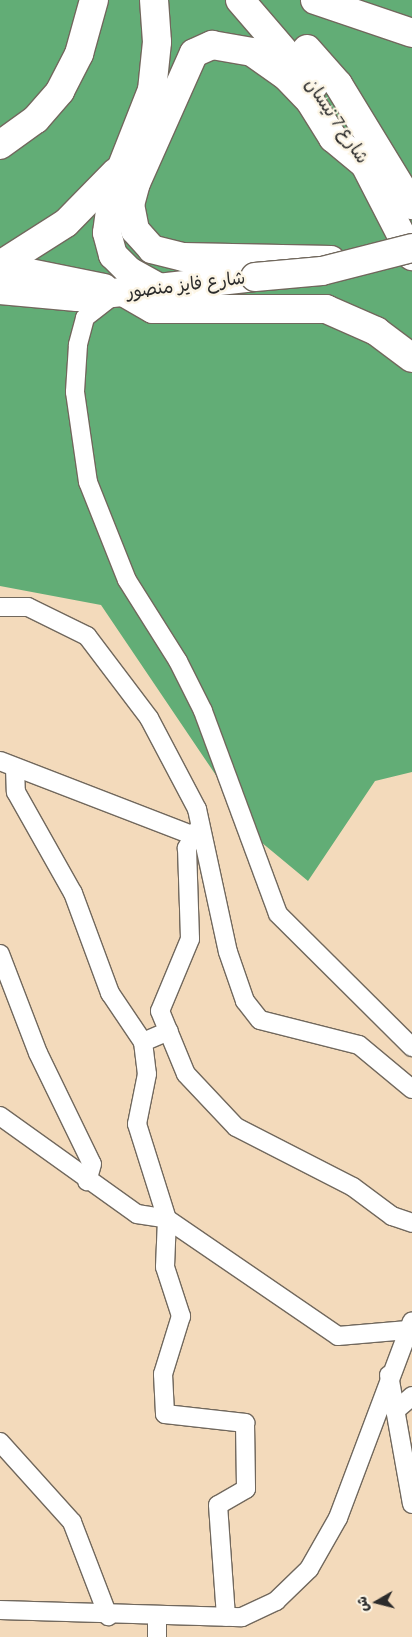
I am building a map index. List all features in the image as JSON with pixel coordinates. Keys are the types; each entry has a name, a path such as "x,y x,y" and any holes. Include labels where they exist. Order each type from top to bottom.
{"main road":[{"path":"0,145 36,118 60,91 79,54 94,0"},
{"path":"154,0 157,42 152,90 113,189 107,233 113,255 129,271 156,286"},
{"name":"شارع 7 نيسان","path":"240,0 280,41 370,168 412,256"},
{"name":"شارع 7 نيسان","path":"261,0 338,84 412,205"},
{"path":"315,0 412,33"},
{"path":"370,168 333,138 310,101 268,62 233,45 212,45 194,53 136,183 130,205 135,230 152,249 183,257 256,268 380,260 412,248"},
{"path":"0,266 66,223 122,165"},
{"path":"0,266 85,281 120,293 153,309 326,308 376,331 412,358"},
{"name":"شارع فايز منصور","path":"0,290 58,297 120,293 256,268"}],"street":[{"path":"120,293 85,318 78,345 75,392 88,482 127,580 178,661 203,711 278,914 412,1047"},
{"path":"0,607 28,607 87,636 150,718 197,809 197,831 228,952 245,1001 260,1020 359,1045 412,1089"},
{"path":"8,765 197,831"},
{"path":"8,765 16,792 73,893 110,993 144,1042 147,1074 137,1124 167,1219 165,1267 182,1316 163,1374 165,1414 245,1423 246,1489 218,1505 226,1617"},
{"path":"197,831 188,848 190,939 160,1011 186,1074 236,1127 353,1187 392,1216 412,1223"},
{"path":"0,954 38,1053 92,1164 87,1181"},
{"path":"144,1042 169,1031"},
{"path":"0,1116 87,1181 137,1214 167,1219 338,1336 410,1326"},
{"path":"0,1610 157,1618 242,1617 276,1602 309,1569 338,1518 389,1375 410,1326"},
{"path":"389,1375 412,1504"},
{"path":"395,1411 412,1396"},
{"path":"0,1442 72,1522 108,1616"},
{"path":"157,1618 157,1637"}],"green space":[{"path":"0,0 412,0 412,772 375,781 308,881 261,842 101,605 0,586"}]}
